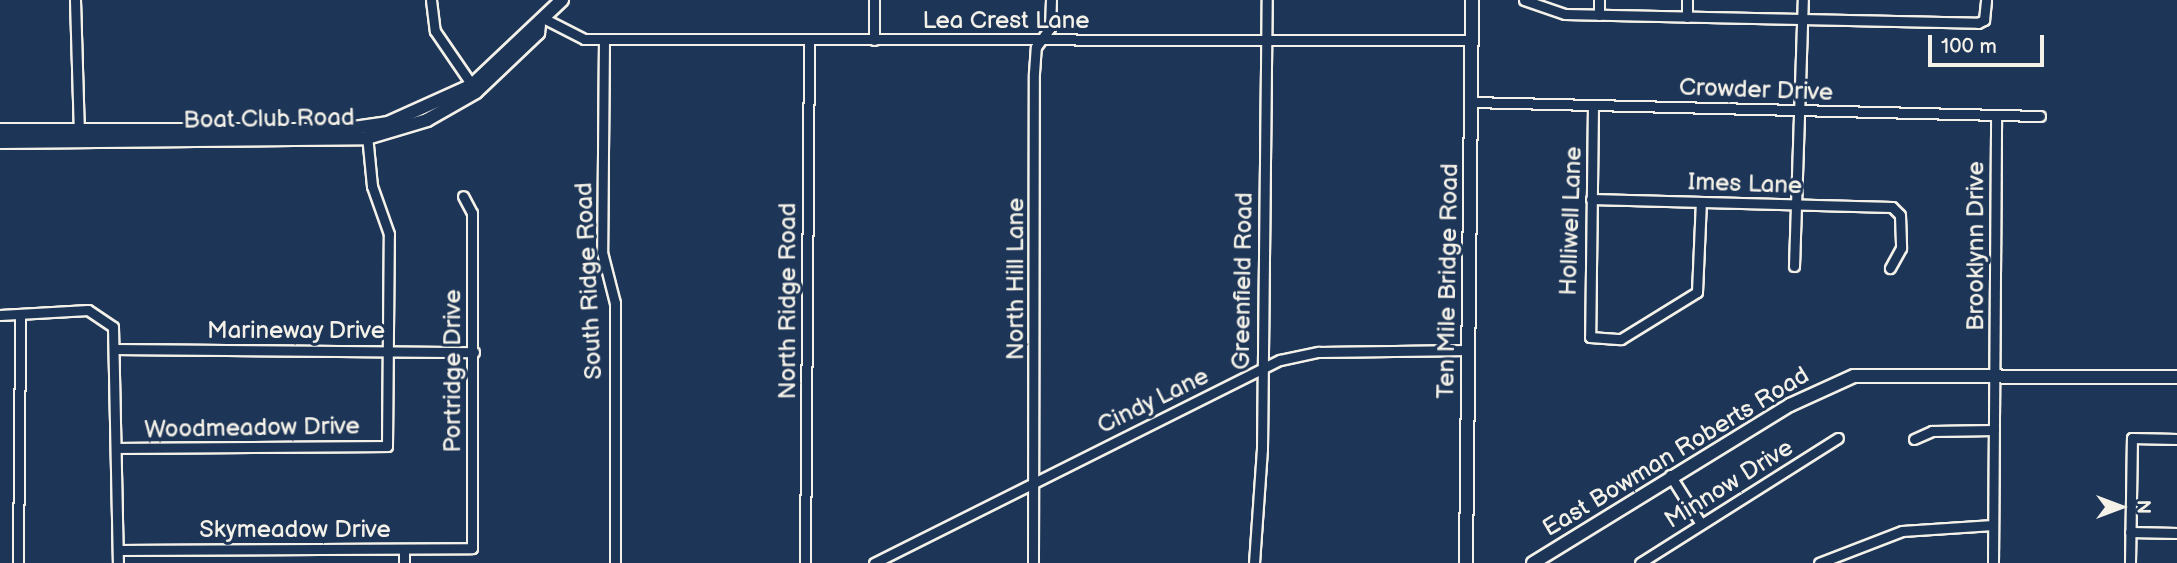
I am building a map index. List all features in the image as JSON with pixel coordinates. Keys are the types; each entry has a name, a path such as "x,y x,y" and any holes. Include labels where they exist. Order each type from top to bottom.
{"street":[{"path":"75,0 79,136"},
{"path":"431,0 435,31 472,85"},
{"name":"Boat Club Road","path":"0,142 79,136 367,132 427,120 477,92 516,57 562,0"},
{"path":"874,0 874,40"},
{"name":"North Hill Lane","path":"1033,563 1034,73 1041,40 1050,28 1051,0"},
{"name":"Greenfield Road","path":"1254,563 1261,369 1267,0"},
{"name":"Ten Mile Bridge Road","path":"1466,563 1472,0"},
{"path":"1524,0 1553,13 1984,20 1986,0"},
{"path":"1599,0 1599,15"},
{"path":"1687,0 1687,17"},
{"path":"1794,266 1802,0"},
{"name":"Boat Club Road","path":"367,132 432,107 472,85 529,28 542,22"},
{"name":"Lea Crest Lane","path":"542,22 570,37 604,39 1472,40"},
{"name":"South Ridge Road","path":"604,39 602,252 615,303 615,563"},
{"name":"North Ridge Road","path":"805,563 809,39"},
{"name":"Crowder Drive","path":"1471,102 2040,116"},
{"name":"Holliwell Lane","path":"1593,105 1590,337 1621,339 1697,292 1701,202"},
{"name":"Brooklynn Drive","path":"1993,563 1996,116"},
{"name":"Boat Club Road","path":"0,130 79,136"},
{"path":"367,132 372,186 389,234 387,351"},
{"name":"Portridge Drive","path":"463,196 472,213 472,548"},
{"name":"Imes Lane","path":"1591,199 1796,204 1898,210 1901,248 1890,268"},
{"path":"0,315 69,311 107,319 118,349 118,563"},
{"path":"18,563 20,315"},
{"name":"Marineway Drive","path":"118,349 474,352"},
{"name":"Cindy Lane","path":"874,563 1261,369 1319,352 1468,350"},
{"name":"Woodmeadow Drive","path":"118,448 387,446 387,351"},
{"name":"East Bowman Roberts Road","path":"1533,563 1670,475 1831,382 1874,374 2177,377"},
{"path":"1914,439 1932,431 1994,430"},
{"name":"Minnow Drive","path":"1640,563 1838,438"},
{"path":"2130,563 2132,438 2177,439"},
{"path":"1670,475 1701,524"},
{"path":"1819,563 1920,527 1993,525"},
{"path":"2130,532 2177,533"},
{"name":"Skymeadow Drive","path":"118,550 472,548"},
{"path":"404,549 404,563"}]}
